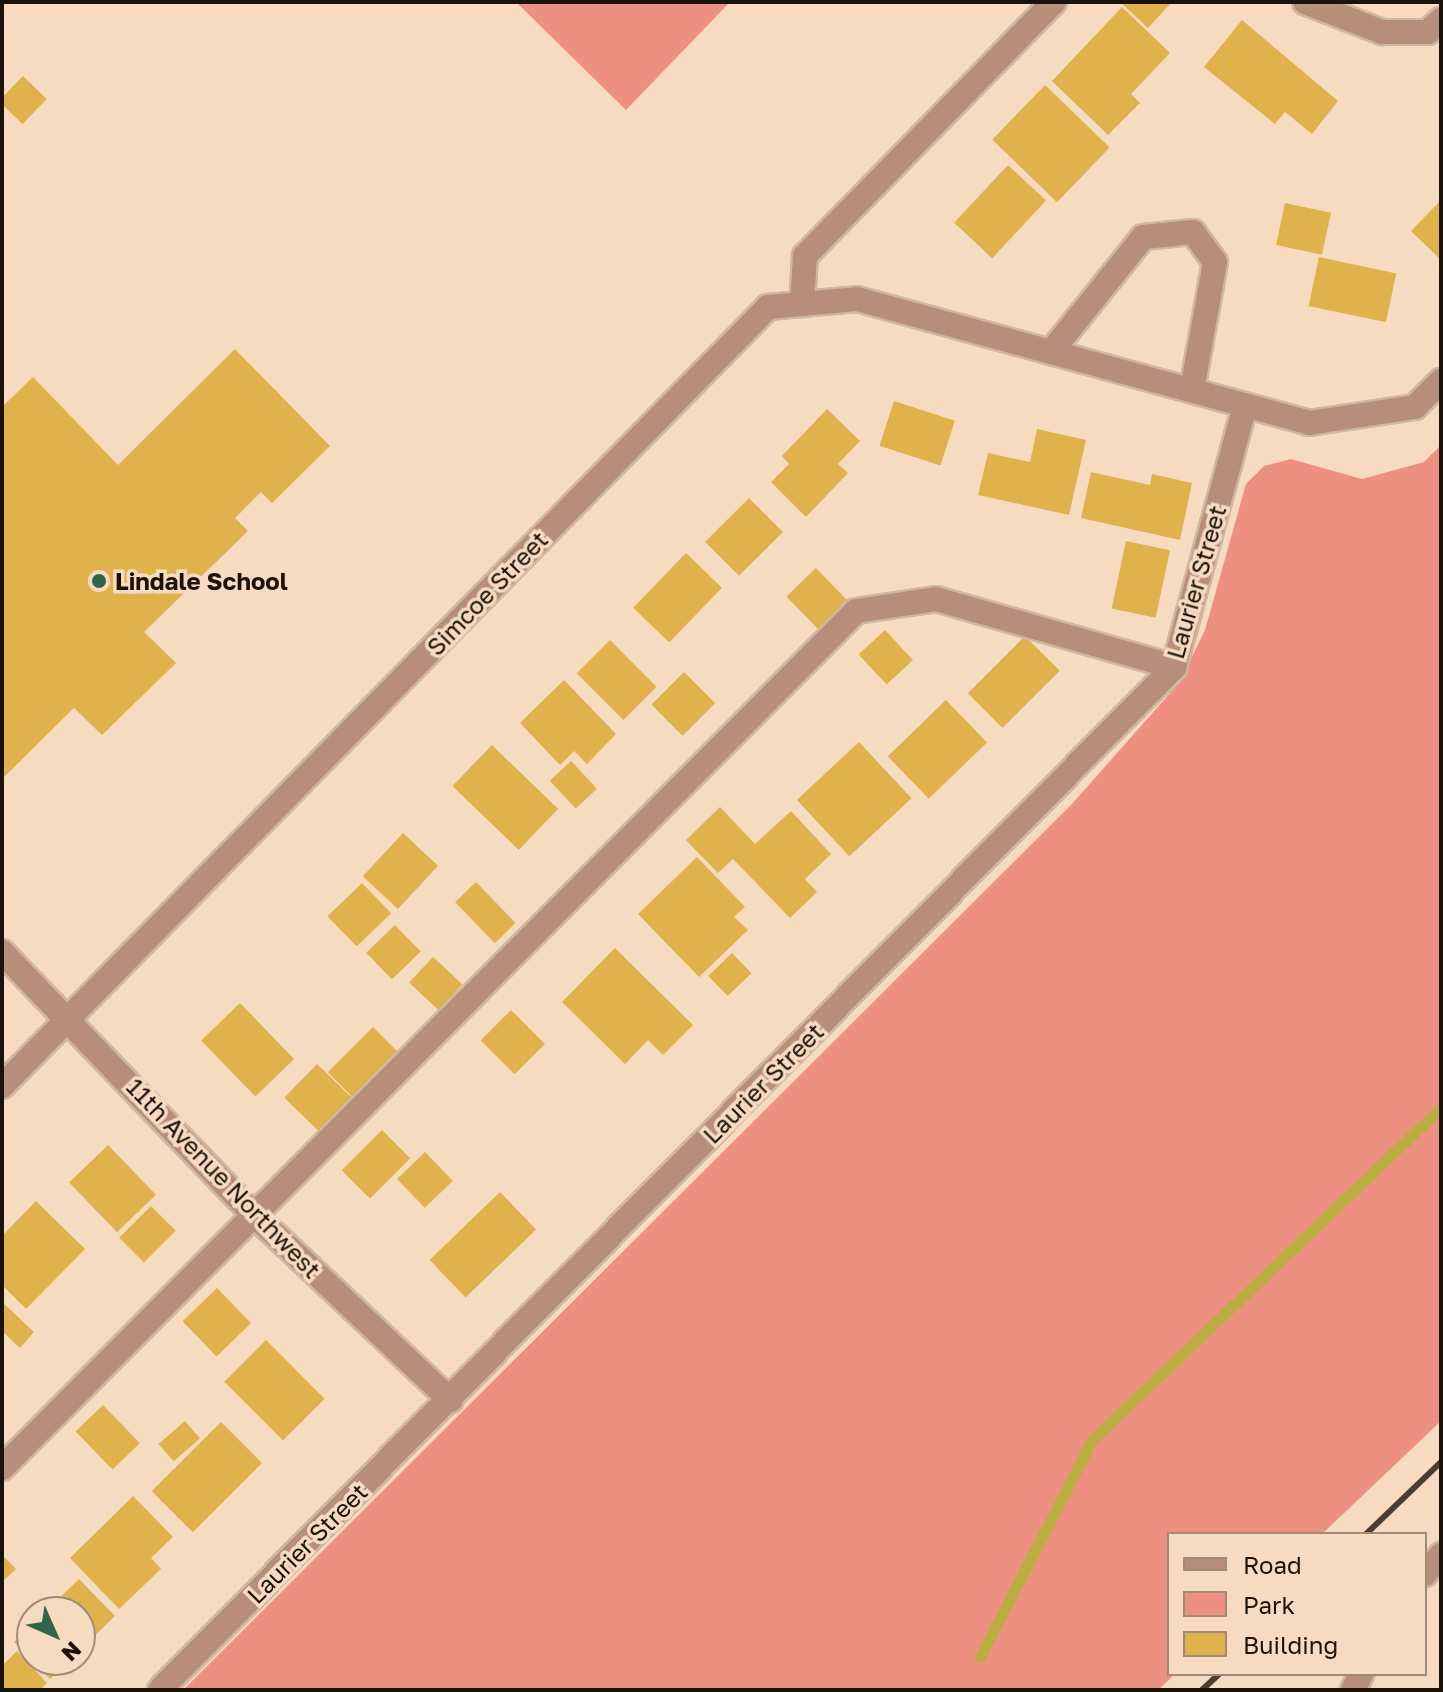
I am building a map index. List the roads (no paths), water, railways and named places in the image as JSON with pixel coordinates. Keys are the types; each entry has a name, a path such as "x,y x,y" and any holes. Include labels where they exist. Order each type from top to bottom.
{"street":[{"path":"802,304 805,256 1054,2"},
{"path":"1305,2 1382,32 1428,32 1441,20"},
{"path":"1051,352 1143,237 1193,232 1215,262 1192,390"},
{"name":"Simcoe Street","path":"2,1086 768,307 857,299 1309,423 1415,407 1441,381"},
{"name":"Laurier Street","path":"160,1690 1174,667 1245,405"},
{"path":"2,1468 856,611 936,599 1174,667"},
{"name":"11th Avenue Northwest","path":"2,952 69,1018 254,1215 450,1400"},
{"path":"1427,1572 1441,1555"}],"waterway":[{"path":"980,1657 1092,1440 1441,1108"}],"railway":[{"path":"1368,1532 1441,1462"},
{"path":"1202,1690 1217,1676"}],"place":[{"name":"Lindale School","path":"99,581"}]}
